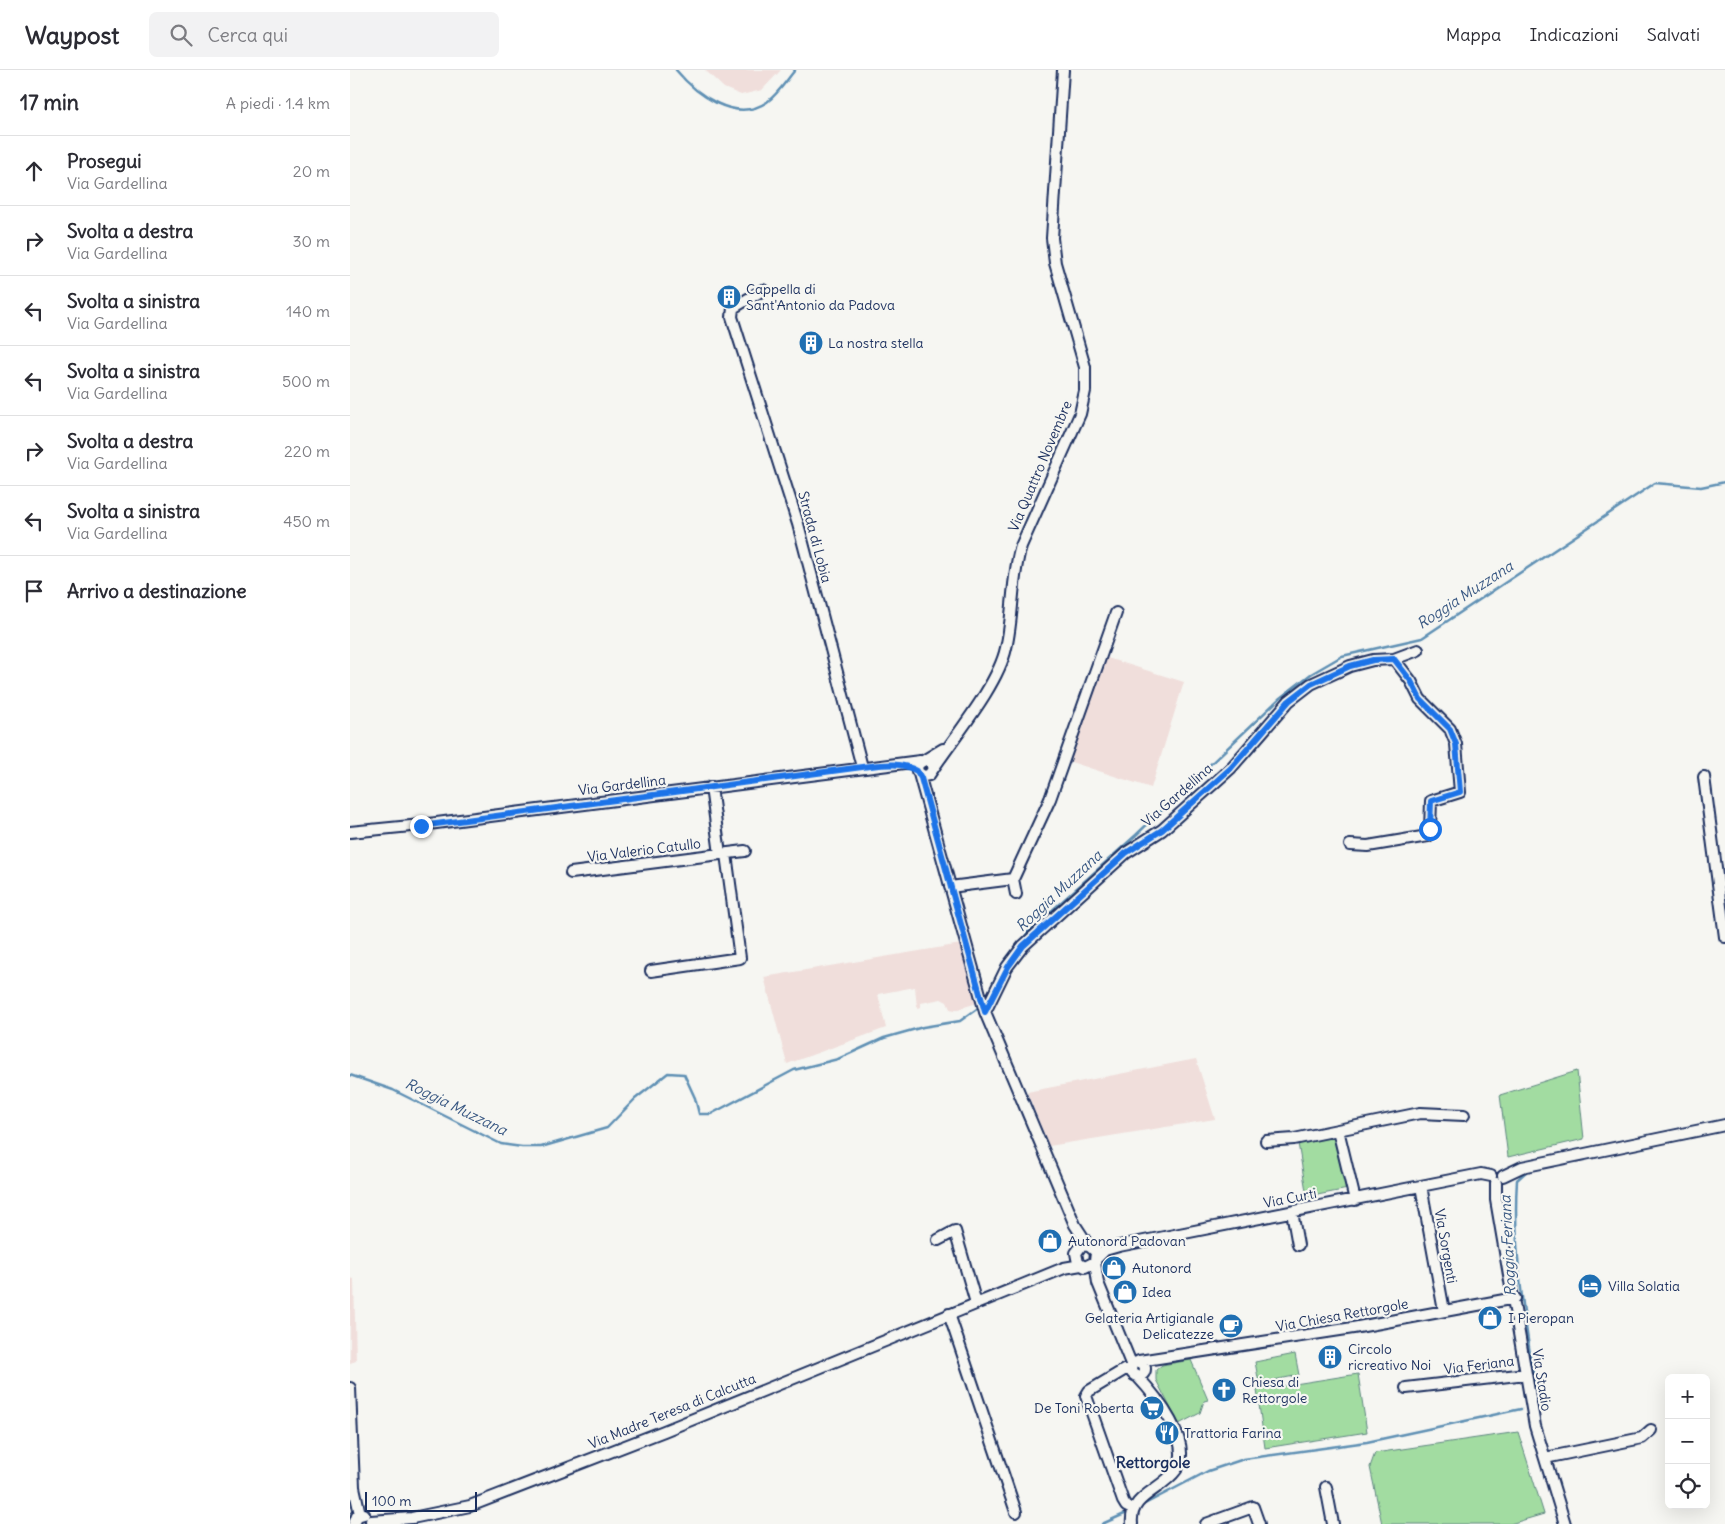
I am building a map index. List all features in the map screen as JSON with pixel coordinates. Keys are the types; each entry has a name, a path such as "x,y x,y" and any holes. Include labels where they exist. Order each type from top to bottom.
{"street":[{"name":"Via Quattro Novembre","path":"925,768 952,742 1001,664 1010,629 1017,558 1023,538 1080,414 1085,391 1085,368 1055,263 1052,238 1062,70"},
{"name":"Strada di Lobia","path":"763,290 733,308 732,318 798,524 862,767"},
{"path":"1016,894 1013,879 1050,799 1116,612"},
{"name":"Via Gardellina","path":"984,1009 1008,967 1023,946 1126,853 1162,830 1231,768 1289,701 1311,684 1350,666 1373,660 1394,659 1418,650"},
{"path":"1350,845 1368,846 1428,836 1431,801 1460,792 1456,744 1450,729 1420,699 1411,681 1394,659"},
{"name":"Via Gardellina","path":"350,832 421,826 897,763 925,768"},
{"path":"925,768 928,800 984,1009 1074,1225 1088,1245 1095,1249 1098,1283 1124,1346 1174,1428 1180,1442 1181,1456 1177,1469 1168,1479 1136,1503 1132,1509 1131,1522"},
{"path":"1704,777 1725,938"},
{"name":"Via Valerio Catullo","path":"651,971 740,958 711,787"},
{"name":"Via Valerio Catullo","path":"571,873 745,851"},
{"path":"950,887 1013,879"},
{"path":"1266,1141 1294,1139 1420,1113 1464,1115"},
{"name":"Via Curti","path":"1096,1260 1105,1250 1119,1246 1481,1174 1497,1178 1522,1167 1725,1125"},
{"path":"1338,1130 1355,1200"},
{"name":"Via Stadio","path":"1497,1178 1496,1200 1515,1298 1535,1426 1565,1522 1553,1524"},
{"name":"Via Sorgenti","path":"1421,1186 1444,1311"},
{"path":"1292,1212 1298,1245"},
{"path":"1074,1225 1076,1260 1098,1283"},
{"path":"938,1240 955,1231 976,1304"},
{"path":"1076,1252 1081,1246 1088,1245"},
{"name":"Via Madre Teresa di Calcutta","path":"1064,1268 1076,1252"},
{"path":"1082,1266 1088,1266 1096,1260"},
{"name":"Via Madre Teresa di Calcutta","path":"371,1523 412,1518 470,1506 664,1430 1064,1268 1082,1266"},
{"name":"Via Chiesa Rettorgole","path":"1132,1509 1126,1506 1123,1500 1086,1396 1096,1387 1124,1370 1138,1368 1172,1356 1515,1298"},
{"path":"949,1314 1016,1512"},
{"name":"Via Feriana","path":"1406,1388 1526,1374"},
{"path":"350,1388 355,1521 367,1515 371,1523"},
{"path":"1545,1458 1642,1438 1651,1430"},
{"path":"1326,1487 1334,1524"},
{"path":"1206,1524 1252,1507 1259,1524"}],"shaded area":[{"path":"705,70 781,70 762,90 741,95 724,88"},
{"path":"1104,657 1184,682 1151,788 1068,761"},
{"path":"961,944 967,956 977,1003 955,1010 950,1009 947,1002 941,999 921,1003 921,1007 917,1008 915,987 878,994 886,1028 787,1064 764,977"},
{"path":"1196,1059 1215,1119 1049,1146 1027,1092"},
{"path":"350,1278 354,1279 356,1361 350,1363"}],"green space":[{"path":"1577,1071 1584,1139 1508,1157 1500,1095"},
{"path":"1337,1132 1348,1189 1307,1197 1297,1137"},
{"path":"1295,1354 1299,1375 1259,1383 1255,1362"},
{"path":"1191,1360 1208,1400 1204,1401 1200,1413 1179,1424 1156,1380 1156,1370 1162,1365"},
{"path":"1358,1374 1367,1432 1265,1448 1257,1390"},
{"path":"1518,1432 1544,1514 1510,1524 1382,1524 1370,1467 1375,1453"}],"waterway":[{"path":"676,70 705,96 729,108 742,110 755,108 771,99 795,70"},
{"name":"Roggia Muzzana","path":"1021,942 1028,932 1136,835 1280,698 1311,674 1342,656 1422,638 1655,483 1701,487 1725,482"},
{"name":"Roggia Muzzana","path":"350,1075 393,1090 501,1144 541,1147 607,1128 635,1099 668,1073 684,1074 695,1098 699,1114 711,1114 794,1070 838,1059 884,1038 923,1027 960,1021 981,1006"},
{"name":"Roggia Feriana","path":"1528,1170 1517,1180 1517,1237 1525,1322 1538,1406"},
{"name":"Roggia Feriana","path":"1141,1506 1208,1471 1244,1459 1367,1442 1521,1409"},
{"name":"Roggia Feriana","path":"1102,1524 1129,1512"}],"place":[{"name":"Cappella di Sant'Antonio da Padova","path":"729,297"},
{"name":"La nostra stella","path":"811,343"},
{"name":"Autonord Padovan","path":"1050,1241"},
{"name":"Autonord","path":"1114,1268"},
{"name":"Villa Solatia","path":"1590,1286"},
{"name":"Idea","path":"1125,1292"},
{"name":"I Pieropan","path":"1490,1318"},
{"name":"Gelateria Artigianale Delicatezze","path":"1231,1326"},
{"name":"Circolo ricreativo Noi","path":"1330,1357"},
{"name":"Chiesa di Rettorgole","path":"1224,1390"},
{"name":"De Toni Roberta","path":"1152,1408"},
{"name":"Trattoria Farina","path":"1167,1433"}],"district":[{"name":"Rettorgole","path":"1153,1462"}],"route":[{"path":"421,826 862,767 903,764 917,771 921,778 985,1012 1008,967 1023,946 1126,853 1162,830 1231,768 1289,701 1311,684 1350,666 1373,660 1394,659 1411,681 1420,699 1450,729 1456,744 1460,792 1431,801 1430,829"}]}
